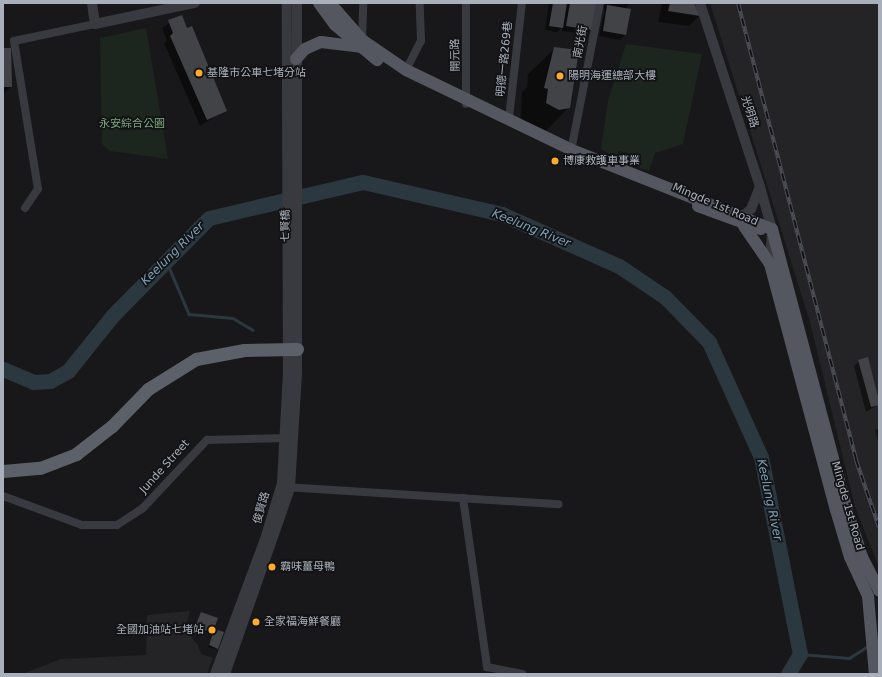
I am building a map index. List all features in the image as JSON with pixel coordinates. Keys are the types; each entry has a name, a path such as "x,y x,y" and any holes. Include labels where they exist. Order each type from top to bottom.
{"highway":[{"path":"3,471 40,468 76,454 100,436 148,389 196,359 216,353 290,345"}],"main road":[{"name":"Mingde 1st Road","path":"319,3 361,44 401,76 509,118 571,153"},
{"name":"Mingde 1st Road","path":"330,3 361,44 406,70 571,153 743,221 772,230 847,510 862,558 879,591"},
{"path":"296,59 305,49 321,42 361,44"},
{"name":"Mingde 1st Road","path":"743,221 770,264 836,510 850,557 868,596 873,621 875,674"}],"street":[{"path":"92,3 95,24"},
{"path":"25,208 38,189 14,41 195,3"},
{"path":"287,3 293,112"},
{"path":"293,112 297,3"},
{"path":"361,44 363,3"},
{"path":"406,70 421,41 420,3"},
{"name":"開元路","path":"466,3 467,101"},
{"name":"明德一路269巷","path":"509,118 522,3"},
{"name":"南光街","path":"571,153 600,3"},
{"name":"光明路","path":"700,3 760,187 772,230 770,264"},
{"name":"七賢橋","path":"290,345 293,112"},
{"path":"743,221 752,209 760,187"},
{"name":"俊賢路","path":"225,674 285,487 289,438 290,345"},
{"name":"Junde Street","path":"3,496 82,525 117,525 134,517 207,440 289,438"},
{"path":"285,487 558,504"},
{"name":"俊賢路","path":"215,674 285,487"},
{"path":"463,498 487,667 522,674"}],"shaded area":[{"path":"710,3 879,3 879,567 855,507 810,322"},
{"path":"190,611 185,630 198,645 201,654 213,658 207,674 22,674 61,659 146,655 147,615"}],"green space":[{"name":"永安綜合公園","path":"146,28 168,159 110,151 102,144 100,38"},
{"path":"626,44 702,54 683,144 655,153 649,171 638,167 640,156 619,151 616,158 601,149 608,101"}],"building":[{"path":"553,3 567,3 563,28 549,26"},
{"path":"570,3 597,3 592,30 566,26"},
{"path":"670,3 694,3 700,16 668,11"},
{"path":"607,5 631,9 626,35 603,31"},
{"name":"基隆市公車七堵分站","path":"182,15 187,28 192,26 227,111 207,120 170,36 173,33 168,20"},
{"name":"陽明海運總部大樓","path":"554,47 579,50 570,108 559,110 546,103 548,89 544,88"},
{"path":"3,48 11,48 12,87 3,87"},
{"path":"868,357 879,401 879,405 871,407 858,360"},
{"name":"全國加油站七堵站","path":"201,612 218,618 214,629 224,632 218,649 209,645 213,633 195,627"}],"waterway":[{"name":"Keelung River","path":"3,369 33,382 50,381 68,371 113,315 209,218 363,182 502,214 619,266 665,297 709,342 761,457 800,654 788,674"},
{"path":"166,260 189,314 233,318 253,330"},
{"path":"800,654 849,658 868,646"}],"railway":[{"path":"738,3 856,460 879,527"}],"place":[{"name":"基隆市公車七堵分站","path":"199,73"},
{"name":"陽明海運總部大樓","path":"560,76"},
{"name":"博康救護車事業","path":"555,161"},
{"name":"霸味薑母鴨","path":"272,567"},
{"name":"全家福海鮮餐廳","path":"256,622"},
{"name":"全國加油站七堵站","path":"212,630"}]}
